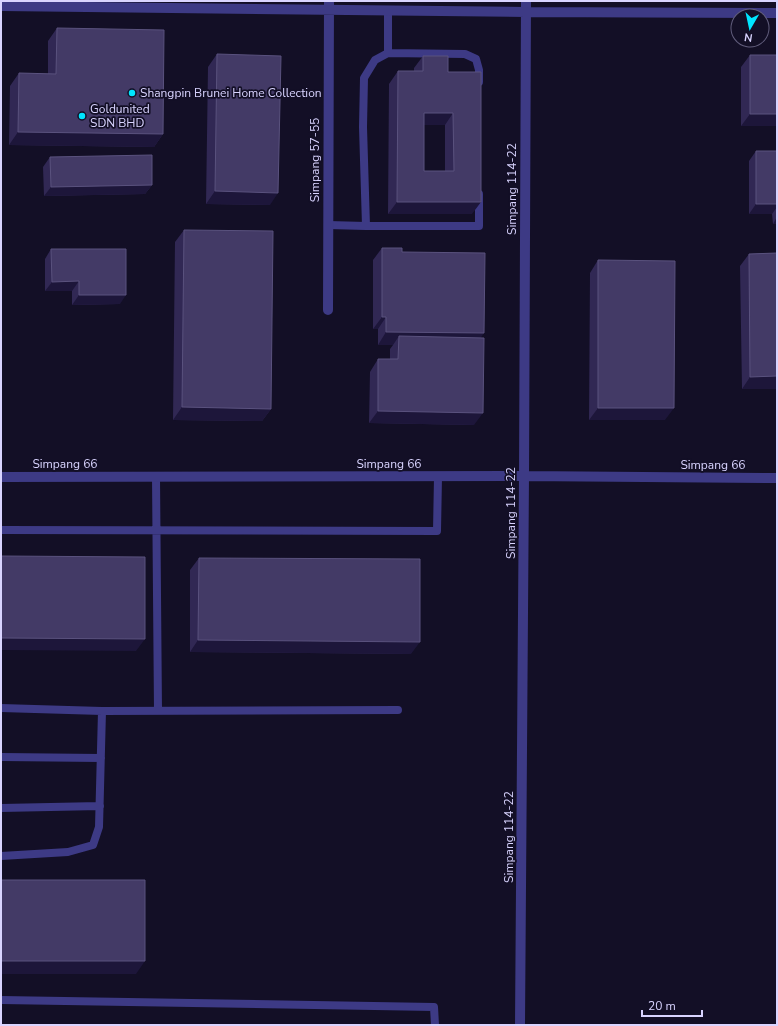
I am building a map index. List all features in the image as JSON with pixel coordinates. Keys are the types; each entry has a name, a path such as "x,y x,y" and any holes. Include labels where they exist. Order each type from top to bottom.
{"street":[{"name":"Simpang 114-22","path":"520,1025 526,1"},
{"path":"1,6 179,4 329,5 388,10 777,13"},
{"name":"Simpang 57-55","path":"328,310 329,5"},
{"name":"Simpang 66","path":"1,477 524,476 777,478"}],"lane":[{"path":"388,10 388,53"},
{"path":"366,226 363,127 364,78 375,60 388,53 465,54 476,59 479,70 479,94"},
{"path":"328,225 479,226 479,187"},
{"path":"156,477 158,711"},
{"path":"1,530 438,531 438,477"},
{"path":"1,708 102,712 398,710"},
{"path":"1,856 68,852 93,845 100,827 102,712"},
{"path":"1,757 101,758"},
{"path":"1,808 100,806"},
{"path":"1,1000 434,1007 435,1025"}],"building":[{"name":"Goldunited SDN BHD","path":"57,28 164,30 163,134 18,132 19,73 56,74"},
{"path":"217,54 281,56 278,193 215,191"},
{"path":"750,55 777,55 777,114 750,114"},
{"path":"423,56 448,56 448,72 481,72 481,202 397,202 398,71 423,71","holes":["424,113 453,113 454,171 424,171"]},
{"path":"756,151 777,151 777,204 756,204"},
{"path":"152,155 152,185 51,187 50,157"},
{"path":"184,230 273,231 271,409 182,407"},
{"path":"382,248 402,248 402,252 485,253 484,333 386,332 386,317 382,317"},
{"path":"51,249 126,249 126,295 79,295 79,281 52,282"},
{"path":"777,253 777,376 750,377 749,254"},
{"path":"598,260 675,261 674,408 598,408"},
{"path":"399,336 484,338 483,413 378,411 378,359 398,359"},
{"path":"1,556 145,557 145,639 1,638"},
{"path":"199,558 420,559 420,642 198,640"},
{"path":"1,880 145,880 145,961 1,961"}],"place":[{"name":"Shangpin Brunei Home Collection","path":"132,93"},
{"name":"Goldunited SDN BHD","path":"82,116"}]}
